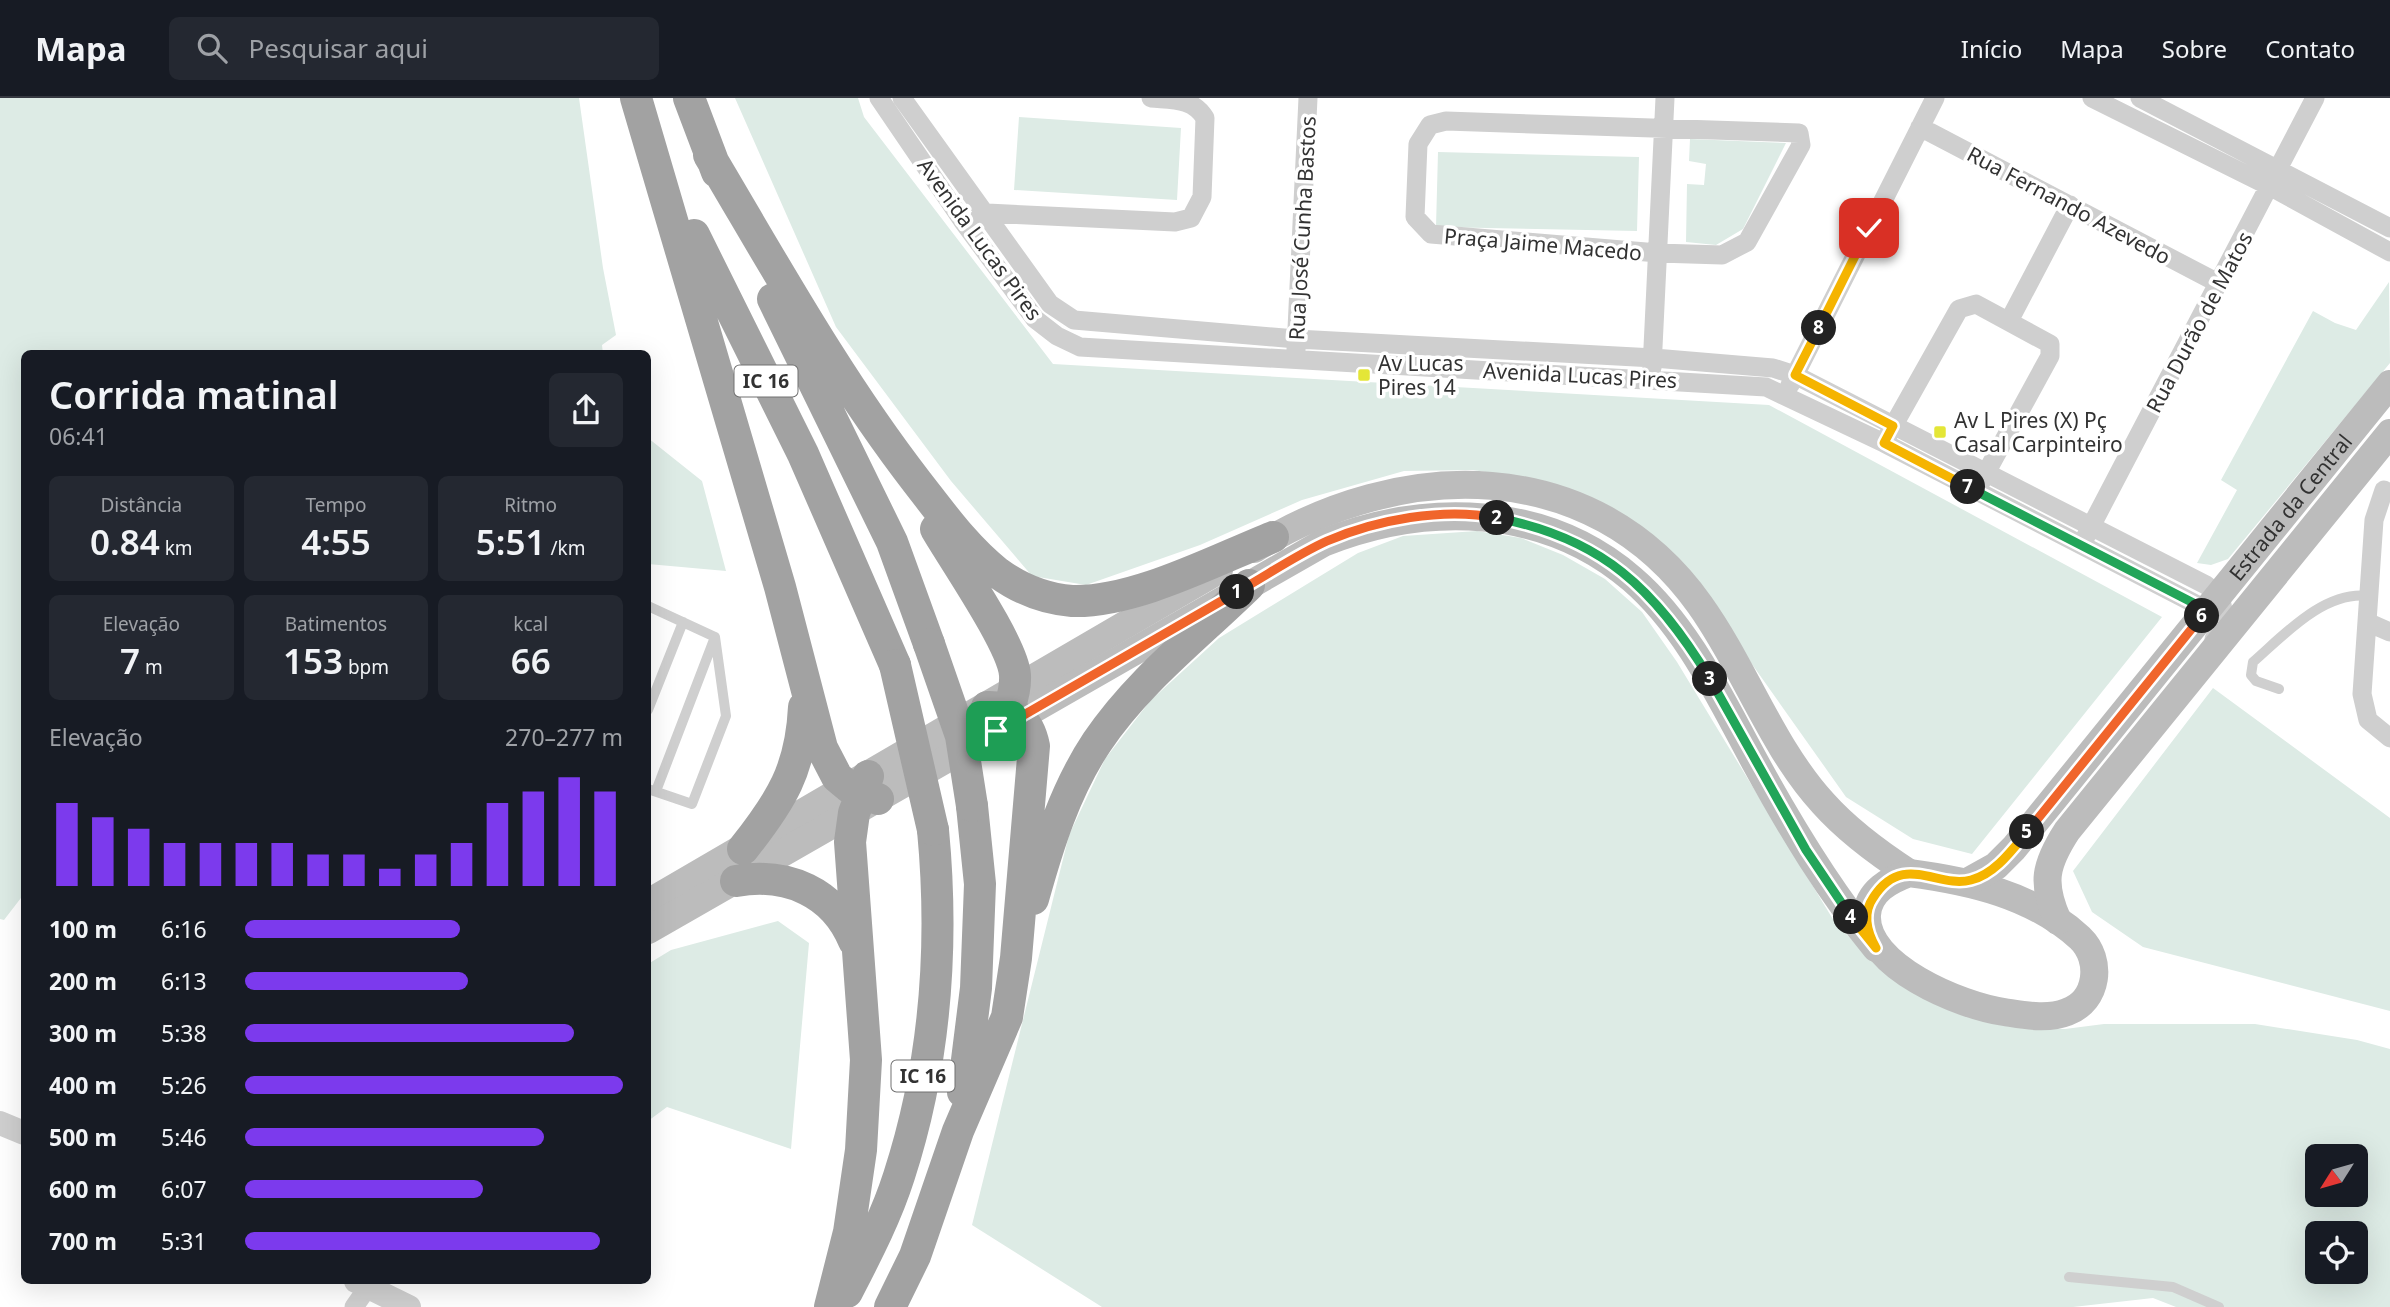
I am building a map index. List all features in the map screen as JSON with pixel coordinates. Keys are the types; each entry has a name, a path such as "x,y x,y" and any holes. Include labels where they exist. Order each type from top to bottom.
{"highway":[{"name":"IC 16","path":"636,98 710,271 803,454 895,666 933,830 939,886 936,986 918,1111 899,1178 880,1225 839,1307"},
{"path":"636,98 826,758 838,777 862,793 850,842 866,1060 861,1150 849,1232 830,1307"},
{"name":"IC 16","path":"689,98 709,155 773,299 892,542 961,736 980,884 976,988 958,1131 915,1256 890,1307"},
{"path":"709,155 827,353 893,451 1008,650 1015,674 1005,711 1030,730 1034,746 1016,958 1007,1017 958,1131"},
{"path":"893,451 980,558 1013,583 1052,598 1088,601 1128,593 1273,537"},
{"path":"1016,958 1049,841 1070,792 1097,742 1131,698 1250,585"},
{"path":"743,849 774,809 793,774 803,726 802,671"},
{"path":"736,881 770,878 802,886 830,904 846,925 857,947"}],"main road":[{"name":"Estrada da Central","path":"1969,881 1996,866 2014,848 2216,605 2390,384"},
{"name":"Estrada da Central","path":"2058,921 2046,888 2047,872 2067,831 2390,433"},
{"path":"2335,453 2358,472"},
{"path":"651,901 743,849 862,793 1005,711 1250,585 1323,543 1355,530 1406,519 1446,515 1490,516 1529,524 1574,541 1632,579 1667,617 1708,676 1757,766 1836,898 1876,948 1910,974 1971,1004 1998,1011 2054,1016 2082,1003 2095,977 2093,958 2087,946 2058,921 2028,905 1969,881 1909,873 1876,851 1822,802 1792,762 1736,660 1698,603 1660,559 1627,533 1545,495 1511,486 1444,483 1395,491 1320,513 1273,537 1005,711"},
{"path":"651,928 736,881 862,793"},
{"path":"1876,948 1867,928 1870,902 1882,886 1909,873"}],"street":[{"name":"Avenida Lucas Pires","path":"879,98 962,220 1035,320 1057,336 1080,347 1296,348 1654,358 1773,369 1795,375 1976,491 2081,545 2216,605"},
{"name":"Avenida Lucas Pires","path":"902,98 1051,304 1074,320 1296,348 1650,380 1766,387 1987,474 2206,585 2216,605"},
{"path":"962,220 987,213 1175,222 1191,218 1202,197 1205,118 1199,107 1186,100 1151,98"},
{"name":"Rua José Cunha Bastos","path":"1296,348 1308,98"},
{"path":"1650,380 1654,358 1665,98"},
{"path":"1786,394 1935,98"},
{"path":"2092,98 2271,187 2390,252"},
{"path":"2140,98 2390,228"},
{"name":"Rua Durão de Matos","path":"2081,545 2271,187 2315,98"},
{"name":"Praça Jaime Macedo","path":"1446,121 1662,126 1799,134 1801,145 1747,242 1722,255 1658,253 1431,234 1415,217 1418,144 1430,125 1446,121"},
{"name":"Rua Fernando Azevedo","path":"1920,127 2218,283"},
{"path":"2009,321 2070,205"},
{"path":"1889,434 1959,309 1976,304 2050,344 2050,356 1976,491"},
{"path":"2358,472 2387,491 2374,520 2363,707 2374,726 2390,738"},
{"path":"2193,675 2221,628 2216,605 2261,592"},
{"path":"2367,622 2390,632"},
{"path":"0,1123 21,1132"},
{"path":"354,1307 362,1284 410,1307"}],"lane":[{"path":"2278,689 2256,681 2251,675 2253,662 2316,611 2353,596 2368,596"},
{"path":"651,608 715,636"},
{"path":"651,702 682,622"},
{"path":"715,636 726,716 692,804 652,790 715,636"},
{"path":"2069,1277 2173,1287 2219,1307"}],"shaded area":[{"path":"0,98 579,98 603,268 616,335 602,345 603,350 21,350 21,898 4,920 0,919"},
{"path":"735,98 858,98 864,117 1053,364 1769,405 2162,617 1972,854 1913,839 1846,797 1708,602 1611,510 1542,481 1473,470 1404,471 1302,500 1200,545 1086,585 1032,576 951,481 836,327"},
{"path":"1019,117 1181,128 1177,200 1014,190"},
{"path":"1690,139 1786,143 1743,229 1716,245 1686,242 1687,184 1704,185 1706,164 1689,161"},
{"path":"1438,152 1639,157 1637,231 1436,227"},
{"path":"2389,282 2390,363 2228,559 2211,565 2197,563 2237,490 2221,480 2313,311 2356,330"},
{"path":"651,440 702,481 726,571 651,564"},
{"path":"1477,531 1521,538 1563,555 1605,579 1642,612 1677,662 1834,921 1879,968 2030,1028 2065,1029 2104,1024 2255,1024 2357,1040 2390,1049 2390,1307 2176,1307 2153,1298 2073,1307 1102,1307 972,1225 1069,835 1105,759 1150,701 1219,638 1358,553 1403,536"},
{"path":"2213,688 2390,818 2390,1011 2143,947 2092,912 2073,871"},
{"path":"778,921 809,943 791,1149 667,1107 651,1119 651,962 671,950"}],"place":[{"name":"Av Lucas Pires 14","path":"1364,375"},
{"name":"Av L Pires (X) Pç Casal Carpinteiro","path":"1940,432"}],"route":[{"path":"996,731 1323,543 1355,530 1406,519 1446,515 1490,516 1529,524 1562,534 1597,554 1632,579 1667,617 1708,676 1757,766 1836,898 1876,948 1867,928 1867,911 1882,886 1909,873 1969,881 1996,866 2014,848 2207,610 1884,443 1893,426 1795,375 1869,228"}]}
